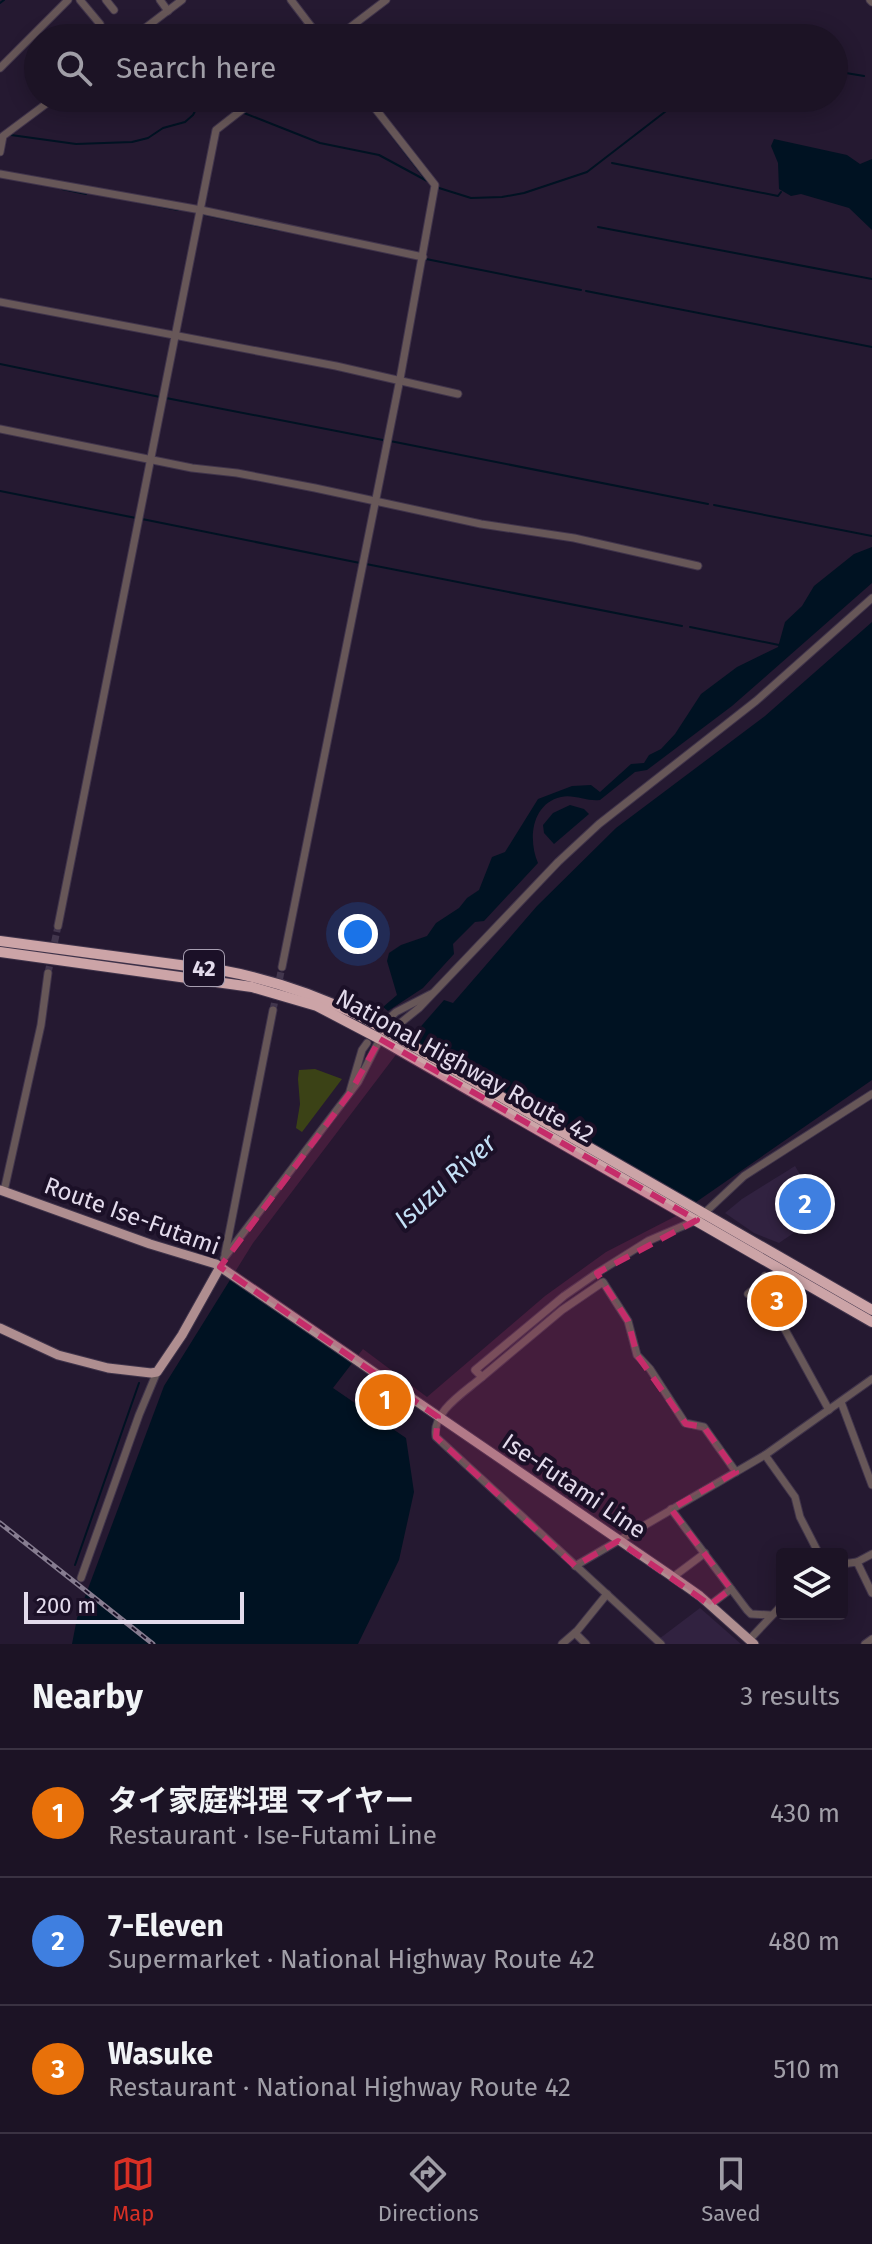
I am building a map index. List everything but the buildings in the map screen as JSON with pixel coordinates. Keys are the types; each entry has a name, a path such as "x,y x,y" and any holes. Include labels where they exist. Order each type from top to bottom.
{"highway":[{"name":"National Highway Route 42","path":"0,941 253,976 316,995 696,1214 872,1322"},
{"name":"National Highway Route 42","path":"0,952 252,987 317,1006 388,1035"},
{"name":"National Highway Route 42","path":"696,1214 872,1310"}],"main road":[{"name":"Route Ise-Futami","path":"2,1190 150,1244 224,1266 366,1367"},
{"path":"0,1328 58,1355 108,1368 157,1372 224,1266"},
{"name":"Ise-Futami Line","path":"366,1367 673,1577 752,1642"}],"street":[{"path":"44,24 68,0"},
{"path":"80,0 100,24"},
{"path":"106,0 114,10"},
{"path":"160,0 168,11"},
{"path":"151,24 182,0"},
{"path":"291,0 309,24"},
{"path":"354,24 386,0"},
{"path":"0,68 24,44"},
{"path":"0,152 3,136 35,112"},
{"path":"58,926 216,130 239,112"},
{"path":"282,967 400,379 435,185 378,112"},
{"path":"0,174 201,210 423,257"},
{"path":"0,302 400,379 458,394"},
{"path":"0,429 481,524 574,538 698,566"},
{"path":"224,1266 350,1093 388,1035 434,993 558,862 599,824 756,701 872,598"},
{"path":"2,1190 41,1025 48,973"},
{"path":"224,1266 273,1010"},
{"path":"350,1093 362,1050 367,1043"},
{"path":"482,1377 475,1370 564,1296 696,1214 744,1176 872,1094"},
{"path":"748,1294 762,1280 829,1410"},
{"path":"661,1644 436,1437 434,1427 438,1417 562,1310 603,1282 628,1321 637,1355 650,1369 685,1423 704,1427 736,1472"},
{"path":"81,1578 157,1372"},
{"path":"575,1566 765,1455 872,1379"},
{"path":"841,1402 872,1485"},
{"path":"765,1455 795,1497 800,1517 816,1548"},
{"path":"671,1509 751,1614 770,1615"},
{"path":"673,1577 705,1553"},
{"path":"848,1563 872,1554"},
{"path":"857,1562 872,1593"},
{"path":"710,1605 731,1589"},
{"path":"562,1644 607,1594"},
{"path":"752,1642 776,1610"},
{"path":"575,1633 586,1644"},
{"path":"865,1644 872,1639"}],"highlighted area":[{"path":"380,1039 697,1220 597,1273 628,1321 637,1355 686,1424 704,1427 736,1472 671,1509 731,1589 710,1605 618,1541 575,1566 436,1437 438,1417 220,1267 350,1093"}],"shaded area":[{"path":"795,1166 823,1213 779,1243 754,1233 725,1213 742,1199"},
{"path":"700,1608 741,1644 664,1644 659,1639"}],"green space":[{"path":"315,1069 342,1079 302,1132 296,1128 300,1104 299,1070"}],"water":[{"path":"774,139 847,155 860,164 872,159 872,230 849,208 801,194 791,196 779,189 778,163 771,146"},
{"path":"872,547 872,583 732,706 647,770 635,772 600,800 566,796 543,807 534,824 533,834 538,863 484,921 475,922 453,944 454,954 423,988 388,1011 383,1007 397,995 387,961 389,953 401,945 427,936 436,923 479,890 492,857 505,852 538,799 572,786 591,785 600,792 631,764 644,763 649,755 661,749 675,734 701,694 737,667 778,647 785,622 802,606 814,586 854,554"},
{"name":"Isuzu River","path":"872,622 872,1080 676,1216 606,1252 545,1296 427,1397 363,1349 333,1388 406,1438 414,1492 399,1560 358,1644 72,1644 77,1618 164,1386 253,1243 395,1056 444,1000 453,1003 537,906 616,828 765,716"},
{"path":"570,805 589,814 554,844 544,833 543,825 553,813"}],"waterway":[{"path":"0,3 4,0"},
{"path":"848,73 864,76"},
{"path":"11,135 76,144 132,142 185,122 195,112"},
{"path":"439,188 471,198 502,197 587,172 665,112"},
{"path":"244,113 320,143 379,155 429,182"},
{"path":"386,128 426,180"},
{"path":"612,163 778,196 781,192"},
{"path":"62,189 86,194"},
{"path":"138,202 178,210"},
{"path":"202,214 278,230"},
{"path":"598,227 872,279"},
{"path":"426,259 581,290"},
{"path":"586,291 872,347"},
{"path":"0,364 160,397"},
{"path":"166,398 383,440"},
{"path":"390,441 708,504"},
{"path":"0,491 136,518"},
{"path":"714,505 872,536"},
{"path":"142,519 360,563"},
{"path":"366,564 682,626"},
{"path":"690,627 779,645"},
{"path":"75,1565 139,1383"}],"tunnel":[{"path":"48,973 58,926"},
{"path":"273,1010 282,967"}],"railway":[{"path":"0,1523 153,1644"}],"place":[{"name":"7-Eleven","path":"805,1204"},
{"name":"Wasuke","path":"777,1301"},
{"name":"タイ家庭料理 マイヤー","path":"385,1400"}]}
